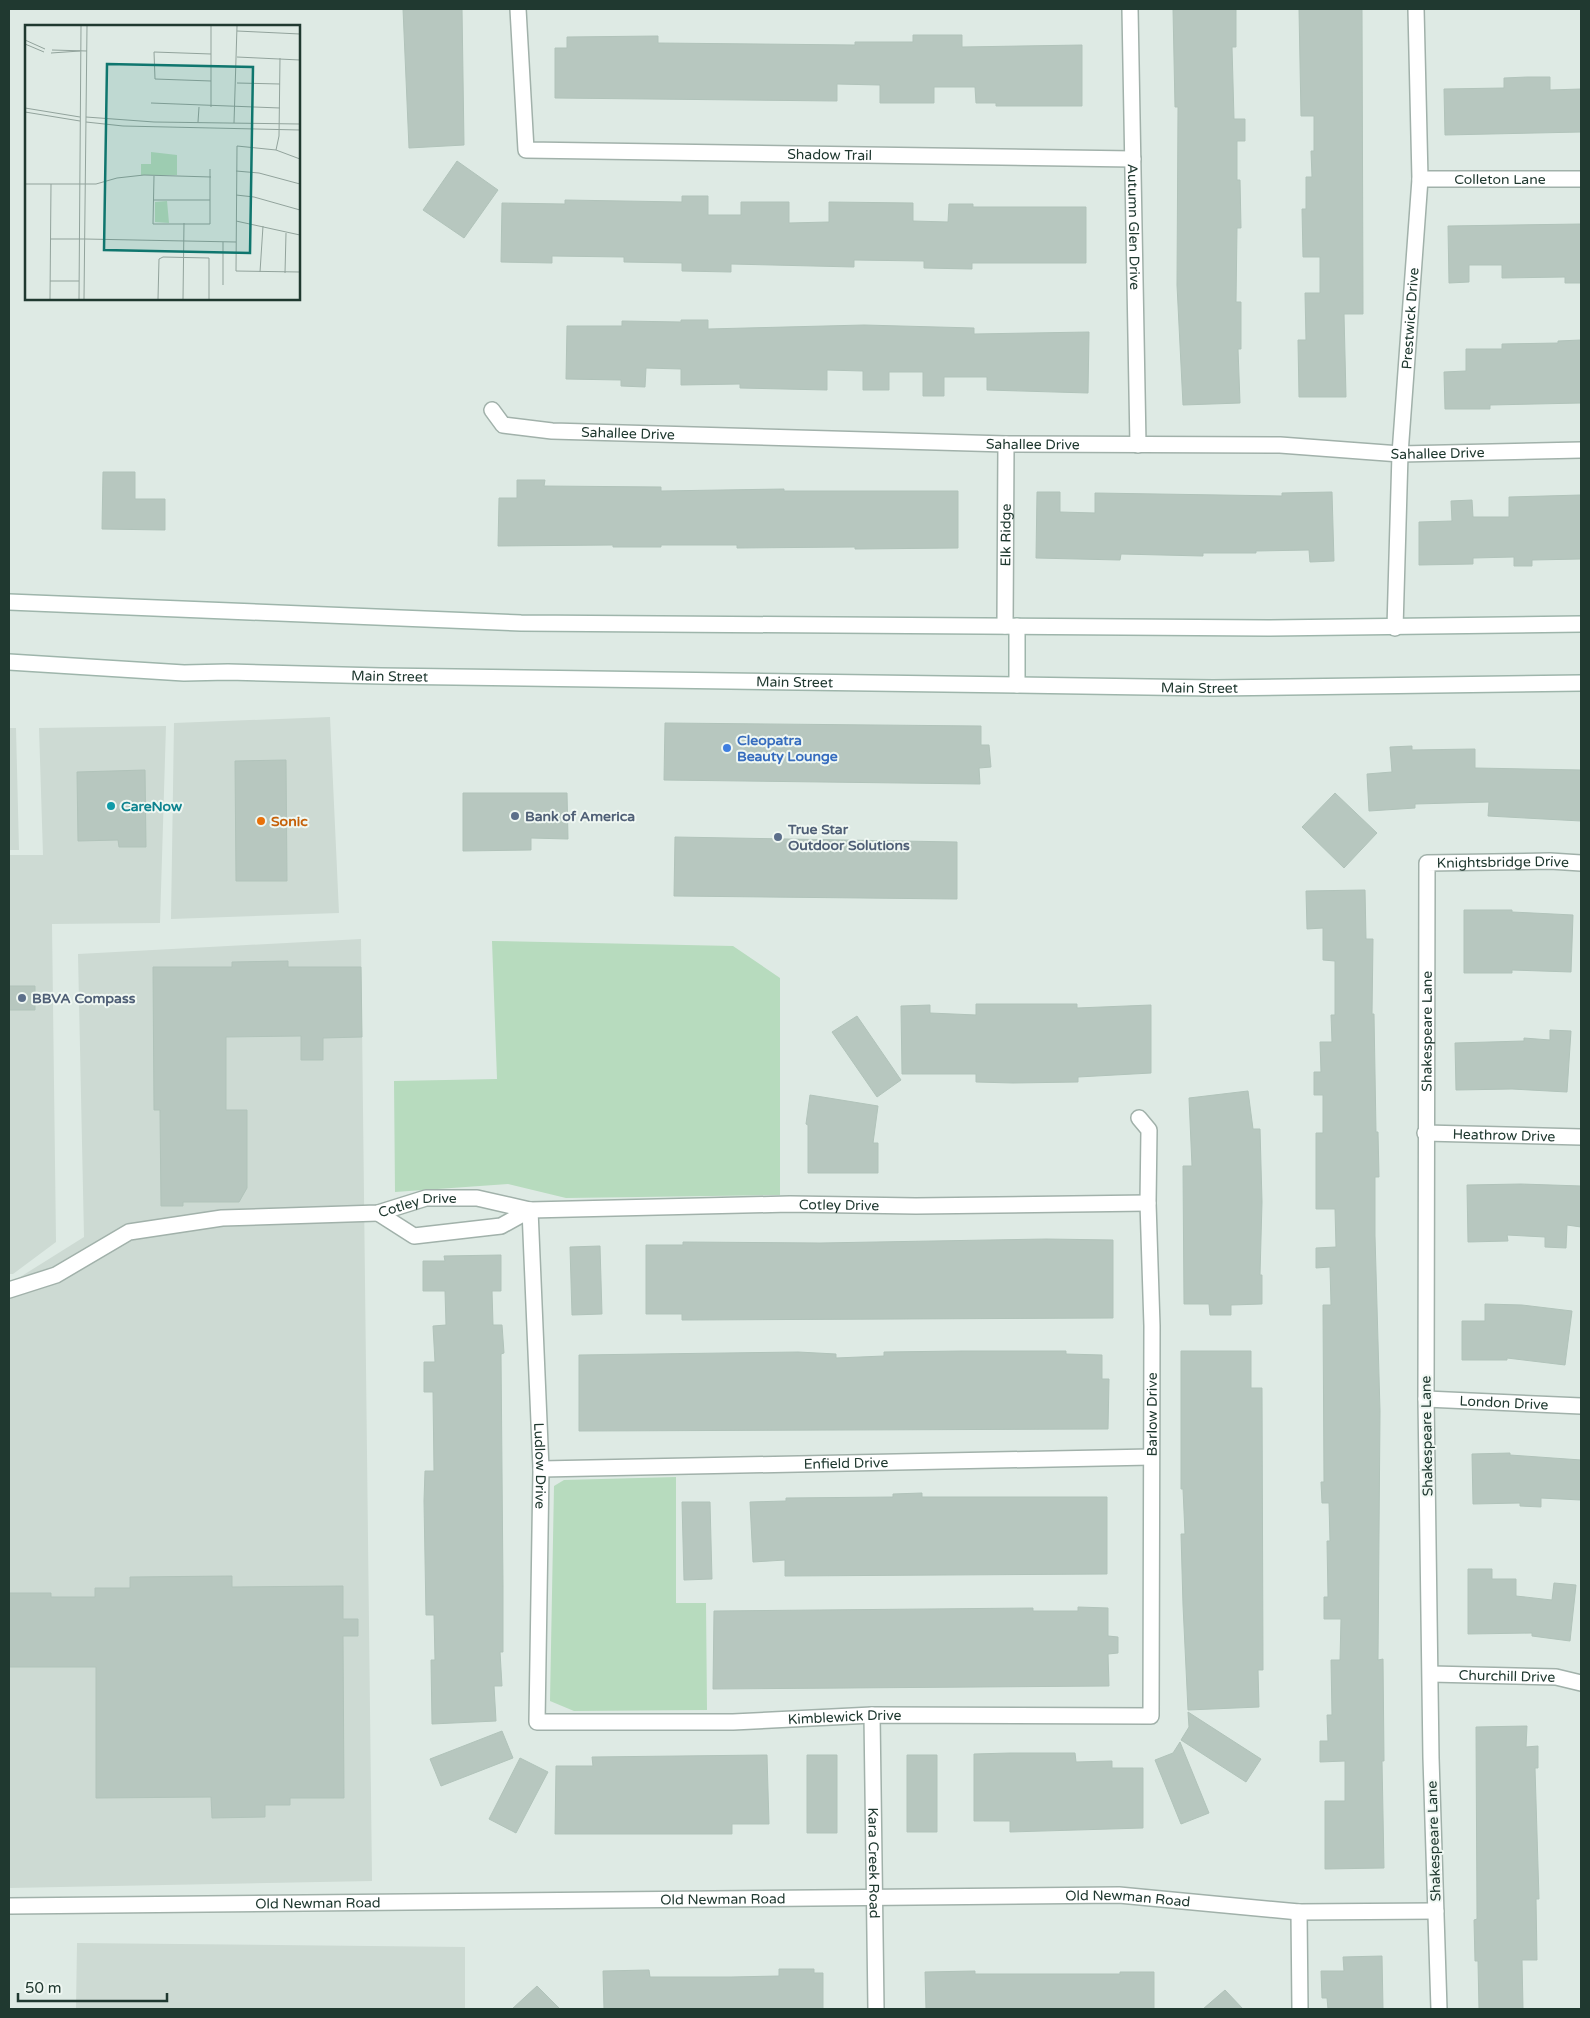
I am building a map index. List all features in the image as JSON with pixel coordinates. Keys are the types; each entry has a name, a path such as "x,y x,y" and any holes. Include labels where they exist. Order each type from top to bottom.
{"street":[{"name":"Shadow Trail","path":"518,9 526,150 1133,159"},
{"name":"Autumn Glen Drive","path":"1130,9 1138,445"},
{"name":"Prestwick Drive","path":"1395,628 1400,454 1420,179 1416,9"},
{"name":"Colleton Lane","path":"1420,179 1581,179"},
{"name":"Sahallee Drive","path":"492,410 503,425 552,431 1006,444 1280,446 1400,454 1581,450"},
{"name":"Elk Ridge","path":"1006,444 1011,626 1017,685"},
{"path":"9,602 521,623 1395,628 1581,624"},
{"name":"Main Street","path":"9,662 184,673 228,672 381,676 1222,688 1581,683"},
{"name":"Knightsbridge Drive","path":"1427,863 1550,861 1581,863"},
{"name":"Shakespeare Lane","path":"1427,863 1426,1399 1431,1758 1439,2009"},
{"name":"Barlow Drive","path":"1139,1118 1149,1130 1148,1203 1152,1326 1151,1716"},
{"name":"Heathrow Drive","path":"1425,1133 1581,1136"},
{"name":"Cotley Drive","path":"378,1213 426,1198 477,1198 530,1210 790,1204 925,1206 1148,1203"},
{"name":"Cotley Drive","path":"378,1213 414,1236 501,1226 530,1210"},
{"name":"Ludlow Drive","path":"530,1210 541,1469 537,1722"},
{"path":"9,1290 56,1275 130,1232 222,1218 378,1213"},
{"name":"London Drive","path":"1426,1399 1581,1406"},
{"name":"Enfield Drive","path":"541,1469 1151,1457"},
{"name":"Churchill Drive","path":"1431,1674 1556,1677 1581,1683"},
{"name":"Kimblewick Drive","path":"537,1722 733,1722 872,1715 1151,1716"},
{"name":"Kara Creek Road","path":"872,1715 876,1898 876,2009"},
{"name":"Old Newman Road","path":"9,1906 1119,1895 1299,1912 1436,1911"},
{"path":"1299,1912 1300,2009"}],"shaded area":[{"path":"330,717 339,913 171,919 174,723"},
{"path":"166,726 160,923 52,924 56,1242 13,1274 9,1274 9,855 43,855 39,728"},
{"path":"9,728 16,728 19,850 9,850"},
{"path":"361,939 372,1881 9,1888 9,1284 84,1237 78,954"},
{"path":"77,1943 465,1947 465,2009 76,2009"}],"green space":[{"path":"492,941 733,946 780,978 780,1195 566,1198 508,1184 395,1192 394,1081 497,1079"},
{"path":"676,1477 676,1603 706,1603 707,1710 574,1711 550,1701 554,1486 564,1480"}],"building":[{"path":"403,9 462,9 464,145 409,148"},
{"path":"1173,9 1236,9 1236,47 1232,47 1234,119 1245,119 1245,141 1237,141 1237,180 1240,180 1241,228 1237,228 1236,302 1241,302 1241,349 1238,349 1240,403 1183,405 1177,285 1178,107 1175,107"},
{"path":"1299,9 1362,9 1363,314 1344,314 1346,397 1299,397 1298,340 1306,340 1305,293 1320,293 1320,257 1303,257 1302,209 1306,209 1306,177 1312,177 1311,151 1314,151 1314,116 1301,116"},
{"path":"913,35 962,35 962,47 1082,45 1082,106 996,106 996,103 976,103 975,87 934,87 934,103 880,103 880,85 837,84 837,101 555,98 555,48 567,48 567,37 658,36 658,43 855,45 855,42 913,42"},
{"path":"1550,77 1550,90 1581,89 1581,132 1445,135 1444,89 1504,88 1504,78"},
{"path":"457,161 498,190 464,238 423,210"},
{"path":"682,196 708,196 708,215 741,215 741,202 789,202 789,223 829,222 829,202 913,203 913,221 948,222 949,204 973,204 973,207 1086,207 1086,263 972,263 972,269 924,268 924,261 854,260 854,267 731,264 731,272 682,271 682,263 624,262 624,257 552,256 552,263 501,262 502,203 565,204 565,200 682,202"},
{"path":"1581,224 1581,283 1565,283 1565,277 1502,278 1502,265 1469,265 1469,282 1449,283 1448,226"},
{"path":"681,320 708,320 708,329 864,325 974,328 974,334 1089,332 1088,393 987,390 987,377 944,377 944,396 923,396 923,372 889,372 889,390 863,390 863,371 827,370 827,390 740,388 740,384 681,385 681,369 646,368 645,387 621,386 621,380 566,379 567,326 622,326 622,321 681,322"},
{"path":"1581,340 1581,403 1490,405 1490,409 1445,409 1444,372 1466,371 1466,349 1502,349 1502,344 1558,343 1558,341"},
{"path":"103,472 135,472 135,499 165,499 165,530 102,529"},
{"path":"517,480 545,480 544,486 661,487 661,491 784,489 784,491 958,491 958,548 737,548 737,545 661,545 661,547 613,547 613,545 498,546 499,498 517,498"},
{"path":"1037,492 1060,492 1060,512 1095,513 1095,493 1282,496 1282,493 1332,492 1334,561 1310,562 1309,550 1203,553 1203,556 1121,554 1120,560 1036,558"},
{"path":"1581,495 1581,559 1532,560 1532,566 1514,566 1514,557 1473,558 1473,564 1419,565 1419,522 1452,521 1451,501 1472,500 1473,517 1509,517 1509,497"},
{"path":"665,723 981,726 981,745 989,745 991,767 979,768 980,784 664,780"},
{"path":"1412,746 1412,750 1475,749 1475,768 1581,770 1581,821 1488,816 1489,802 1415,804 1415,808 1369,811 1367,774 1392,772 1390,747"},
{"name":"Sonic","path":"286,760 287,881 236,881 235,761"},
{"name":"CareNow","path":"145,770 146,847 119,847 118,840 78,841 77,772"},
{"name":"Bank of America","path":"463,793 567,793 568,839 531,838 531,850 463,851"},
{"path":"1335,793 1377,833 1344,868 1302,827"},
{"path":"675,837 957,842 957,899 674,896"},
{"path":"1365,890 1366,939 1373,939 1372,1014 1374,1014 1376,1132 1378,1132 1379,1177 1375,1177 1380,1411 1378,1660 1383,1659 1384,1868 1325,1869 1325,1801 1345,1801 1345,1761 1320,1762 1320,1741 1328,1741 1327,1715 1332,1715 1331,1660 1340,1660 1341,1619 1324,1619 1324,1597 1328,1597 1327,1541 1330,1541 1329,1503 1322,1503 1321,1482 1324,1482 1323,1305 1331,1305 1330,1267 1316,1268 1316,1248 1336,1247 1335,1209 1316,1209 1316,1133 1323,1133 1323,1095 1314,1095 1314,1072 1321,1072 1320,1042 1332,1042 1331,1015 1335,1015 1335,961 1323,960 1323,928 1307,929 1306,891"},
{"path":"1464,910 1512,910 1512,912 1573,915 1571,972 1512,970 1512,973 1464,973"},
{"path":"288,961 288,967 361,967 362,1037 323,1038 323,1060 301,1060 301,1036 226,1037 226,1110 247,1110 247,1188 239,1202 183,1202 183,1206 161,1206 160,1110 154,1110 153,967 232,967 232,962"},
{"name":"BBVA Compass","path":"9,986 35,986 35,1010 9,1010"},
{"path":"976,1004 1077,1004 1077,1008 1151,1005 1151,1073 1078,1077 1078,1082 1013,1083 976,1082 976,1074 902,1074 901,1006 930,1005 930,1013 976,1015"},
{"path":"857,1016 901,1080 877,1097 832,1032"},
{"path":"1550,1030 1571,1031 1567,1092 1512,1089 1456,1090 1455,1043 1524,1041 1524,1038 1550,1040"},
{"path":"1248,1091 1253,1129 1260,1129 1262,1202 1260,1275 1262,1275 1262,1304 1231,1305 1231,1315 1210,1315 1209,1304 1184,1304 1183,1166 1192,1166 1189,1098"},
{"path":"810,1095 878,1106 873,1143 878,1143 878,1173 808,1173 808,1125 806,1124"},
{"path":"1467,1185 1581,1186 1581,1227 1567,1225 1566,1248 1545,1247 1545,1237 1507,1235 1508,1241 1468,1242"},
{"path":"1046,1239 1113,1240 1113,1318 682,1320 682,1314 646,1314 646,1245 683,1245 683,1242 820,1243"},
{"path":"600,1246 602,1314 572,1315 570,1247"},
{"path":"501,1255 501,1291 492,1291 493,1325 502,1325 504,1353 501,1354 503,1652 500,1652 502,1686 494,1686 496,1721 432,1724 431,1660 435,1660 434,1615 426,1615 424,1501 425,1471 434,1471 433,1392 424,1392 424,1362 435,1362 433,1326 446,1325 445,1291 423,1291 423,1261 445,1261 444,1256"},
{"path":"1485,1304 1522,1305 1572,1311 1565,1365 1507,1358 1507,1360 1462,1360 1462,1321 1485,1321"},
{"path":"1066,1351 1066,1354 1102,1355 1102,1379 1109,1379 1108,1429 579,1431 579,1355 798,1352 836,1354 836,1358 884,1356 884,1352"},
{"path":"1181,1351 1251,1351 1251,1388 1262,1388 1263,1670 1258,1670 1259,1707 1188,1710 1181,1534 1185,1534 1183,1489 1181,1489"},
{"path":"1510,1453 1510,1455 1581,1460 1581,1500 1541,1498 1541,1507 1520,1506 1520,1503 1473,1504 1472,1454"},
{"path":"922,1493 922,1497 1107,1497 1107,1574 785,1576 785,1560 753,1562 750,1502 786,1501 786,1498 893,1497 893,1494"},
{"path":"682,1502 710,1502 712,1579 684,1580"},
{"path":"1468,1569 1492,1569 1492,1579 1516,1579 1516,1596 1552,1600 1554,1583 1576,1585 1570,1641 1532,1636 1532,1633 1468,1634"},
{"path":"232,1576 232,1587 343,1586 343,1619 358,1619 358,1636 343,1636 344,1798 290,1798 290,1805 265,1805 265,1817 212,1818 211,1797 96,1798 96,1667 9,1667 9,1593 51,1593 51,1597 95,1597 95,1588 130,1588 130,1577"},
{"path":"1078,1607 1108,1608 1108,1636 1118,1637 1118,1653 1108,1654 1109,1686 713,1689 714,1611 1033,1608 1033,1611 1078,1611"},
{"path":"1188,1712 1261,1759 1246,1782 1181,1740 1189,1727"},
{"path":"1527,1726 1526,1747 1538,1746 1538,1768 1535,1768 1539,1899 1536,1899 1537,1960 1522,1960 1523,2009 1479,2009 1478,1961 1475,1961 1474,1920 1477,1919 1476,1727"},
{"path":"502,1731 513,1758 441,1786 430,1759"},
{"path":"1180,1742 1209,1813 1181,1824 1155,1760 1173,1753"},
{"path":"1075,1753 1076,1762 1112,1761 1112,1768 1143,1768 1143,1828 1010,1832 1010,1821 974,1821 974,1754"},
{"path":"767,1755 769,1824 732,1824 732,1834 555,1834 556,1766 593,1766 592,1757"},
{"path":"807,1755 837,1755 837,1833 807,1833"},
{"path":"907,1755 937,1755 937,1832 907,1832"},
{"path":"520,1758 548,1772 516,1833 489,1819"},
{"path":"1382,1956 1383,2009 1328,2009 1327,1998 1322,1998 1321,1971 1344,1971 1343,1957"},
{"path":"779,1969 814,1969 814,1973 823,1973 823,2009 604,2009 603,1971 649,1970 650,1977 731,1977 779,1976"},
{"path":"975,1971 975,1974 1120,1974 1120,1972 1154,1972 1154,2009 926,2009 925,1972"},
{"path":"537,1986 560,2009 512,2009"},
{"path":"1225,1990 1243,2009 1203,2009"}],"place":[{"name":"Cleopatra Beauty Lounge","path":"727,748"},
{"name":"CareNow","path":"111,806"},
{"name":"Bank of America","path":"515,816"},
{"name":"Sonic","path":"261,821"},
{"name":"True Star Outdoor Solutions","path":"778,837"},
{"name":"BBVA Compass","path":"22,998"}]}
